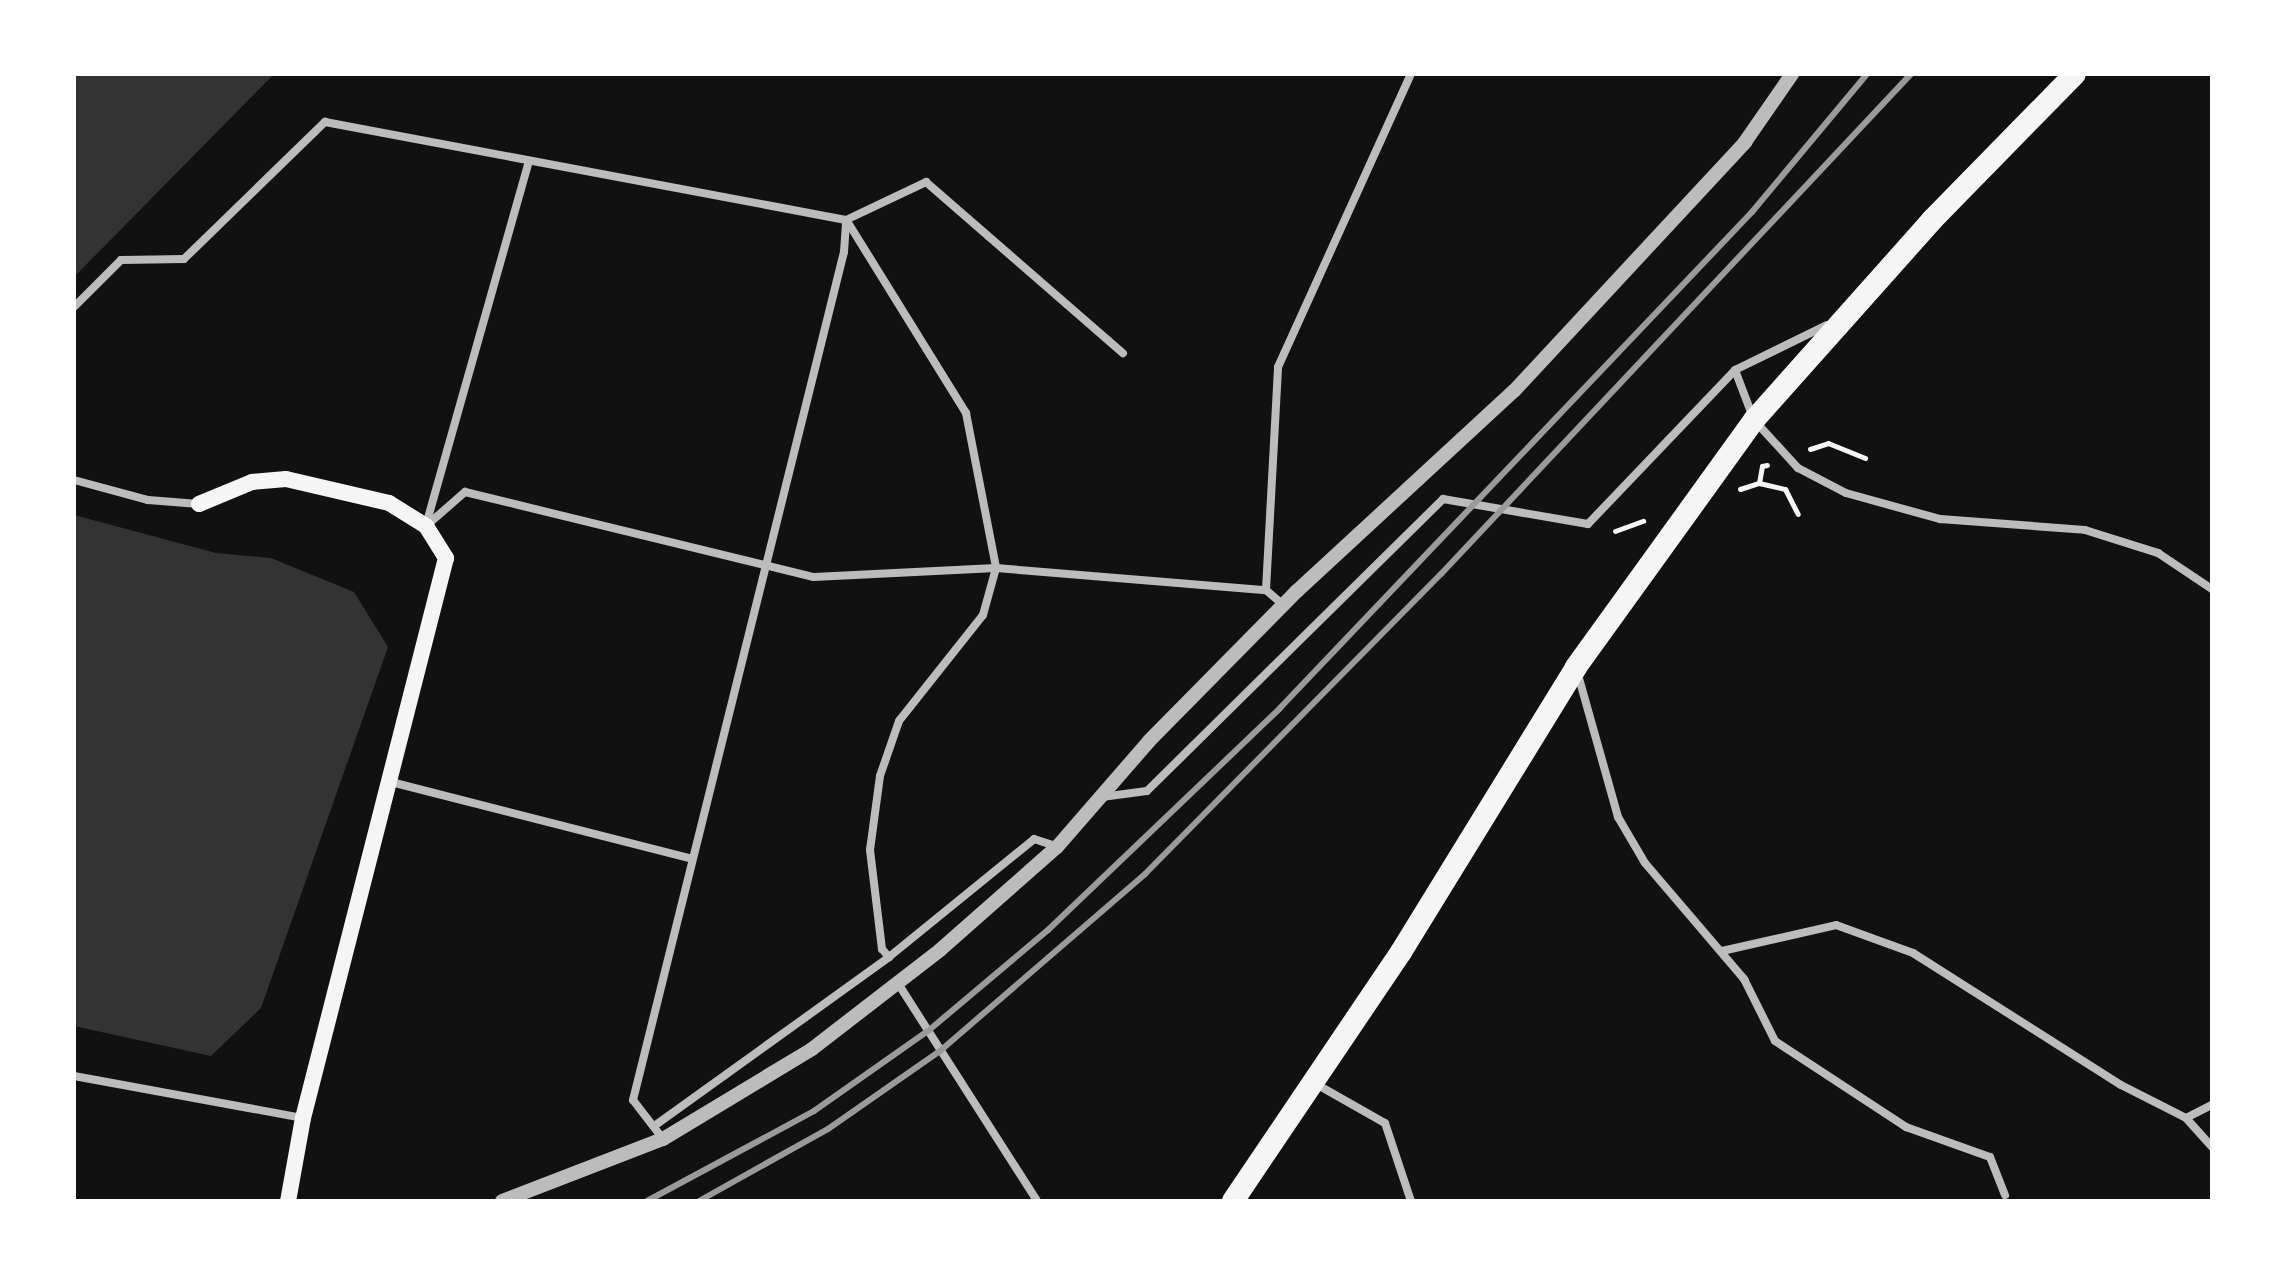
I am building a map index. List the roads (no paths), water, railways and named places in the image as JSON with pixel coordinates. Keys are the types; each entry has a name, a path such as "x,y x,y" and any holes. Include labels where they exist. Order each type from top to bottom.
{"highway":[{"path":"1233,1201 1316,1084 1576,667 1754,420 1873,287 2075,74"}],"main road":[{"path":"199,504 252,482 286,479 389,503 426,526 446,558 303,1118 288,1201"}],"street":[{"path":"1266,590 1278,367 1411,74"},
{"path":"502,1201 663,1139 812,1049 899,985 1057,847 1100,797 1283,605 1514,391 1745,142 1792,74"},
{"path":"74,307 121,260 184,259 325,122 846,220 926,182 1123,353"},
{"path":"426,526 529,161"},
{"path":"663,1139 657,1124 633,1100 844,252 846,220"},
{"path":"846,220 966,413 996,568 983,615 899,721 880,776 870,850 882,949 889,957"},
{"path":"1100,797 1147,791 1443,499 1588,524 1735,370 1836,320 1873,287"},
{"path":"1735,370 1754,420 1798,468 1846,493 1940,519 2085,530 2158,553 2212,589"},
{"path":"74,480 148,500 199,504"},
{"path":"426,526 465,492 764,568 814,577 996,568 1266,590 1283,605"},
{"path":"1576,667 1618,817 1645,863 1744,979 1775,1041 1906,1127 1990,1157 2005,1195"},
{"path":"391,782 692,859"},
{"path":"657,1124 889,957 1034,839 1057,847"},
{"path":"1722,951 1836,925 1913,953 2121,1085 2186,1118 2212,1147"},
{"path":"899,985 1037,1201"},
{"path":"74,1076 303,1118"},
{"path":"1316,1084 1385,1123 1411,1201"},
{"path":"2186,1118 2212,1105"}],"railway":[{"path":"647,1201 814,1111 928,1031 1048,930 1280,708 1752,212 1867,74"},
{"path":"699,1201 828,1129 940,1051 1145,874 1441,574 1911,74"}]}
